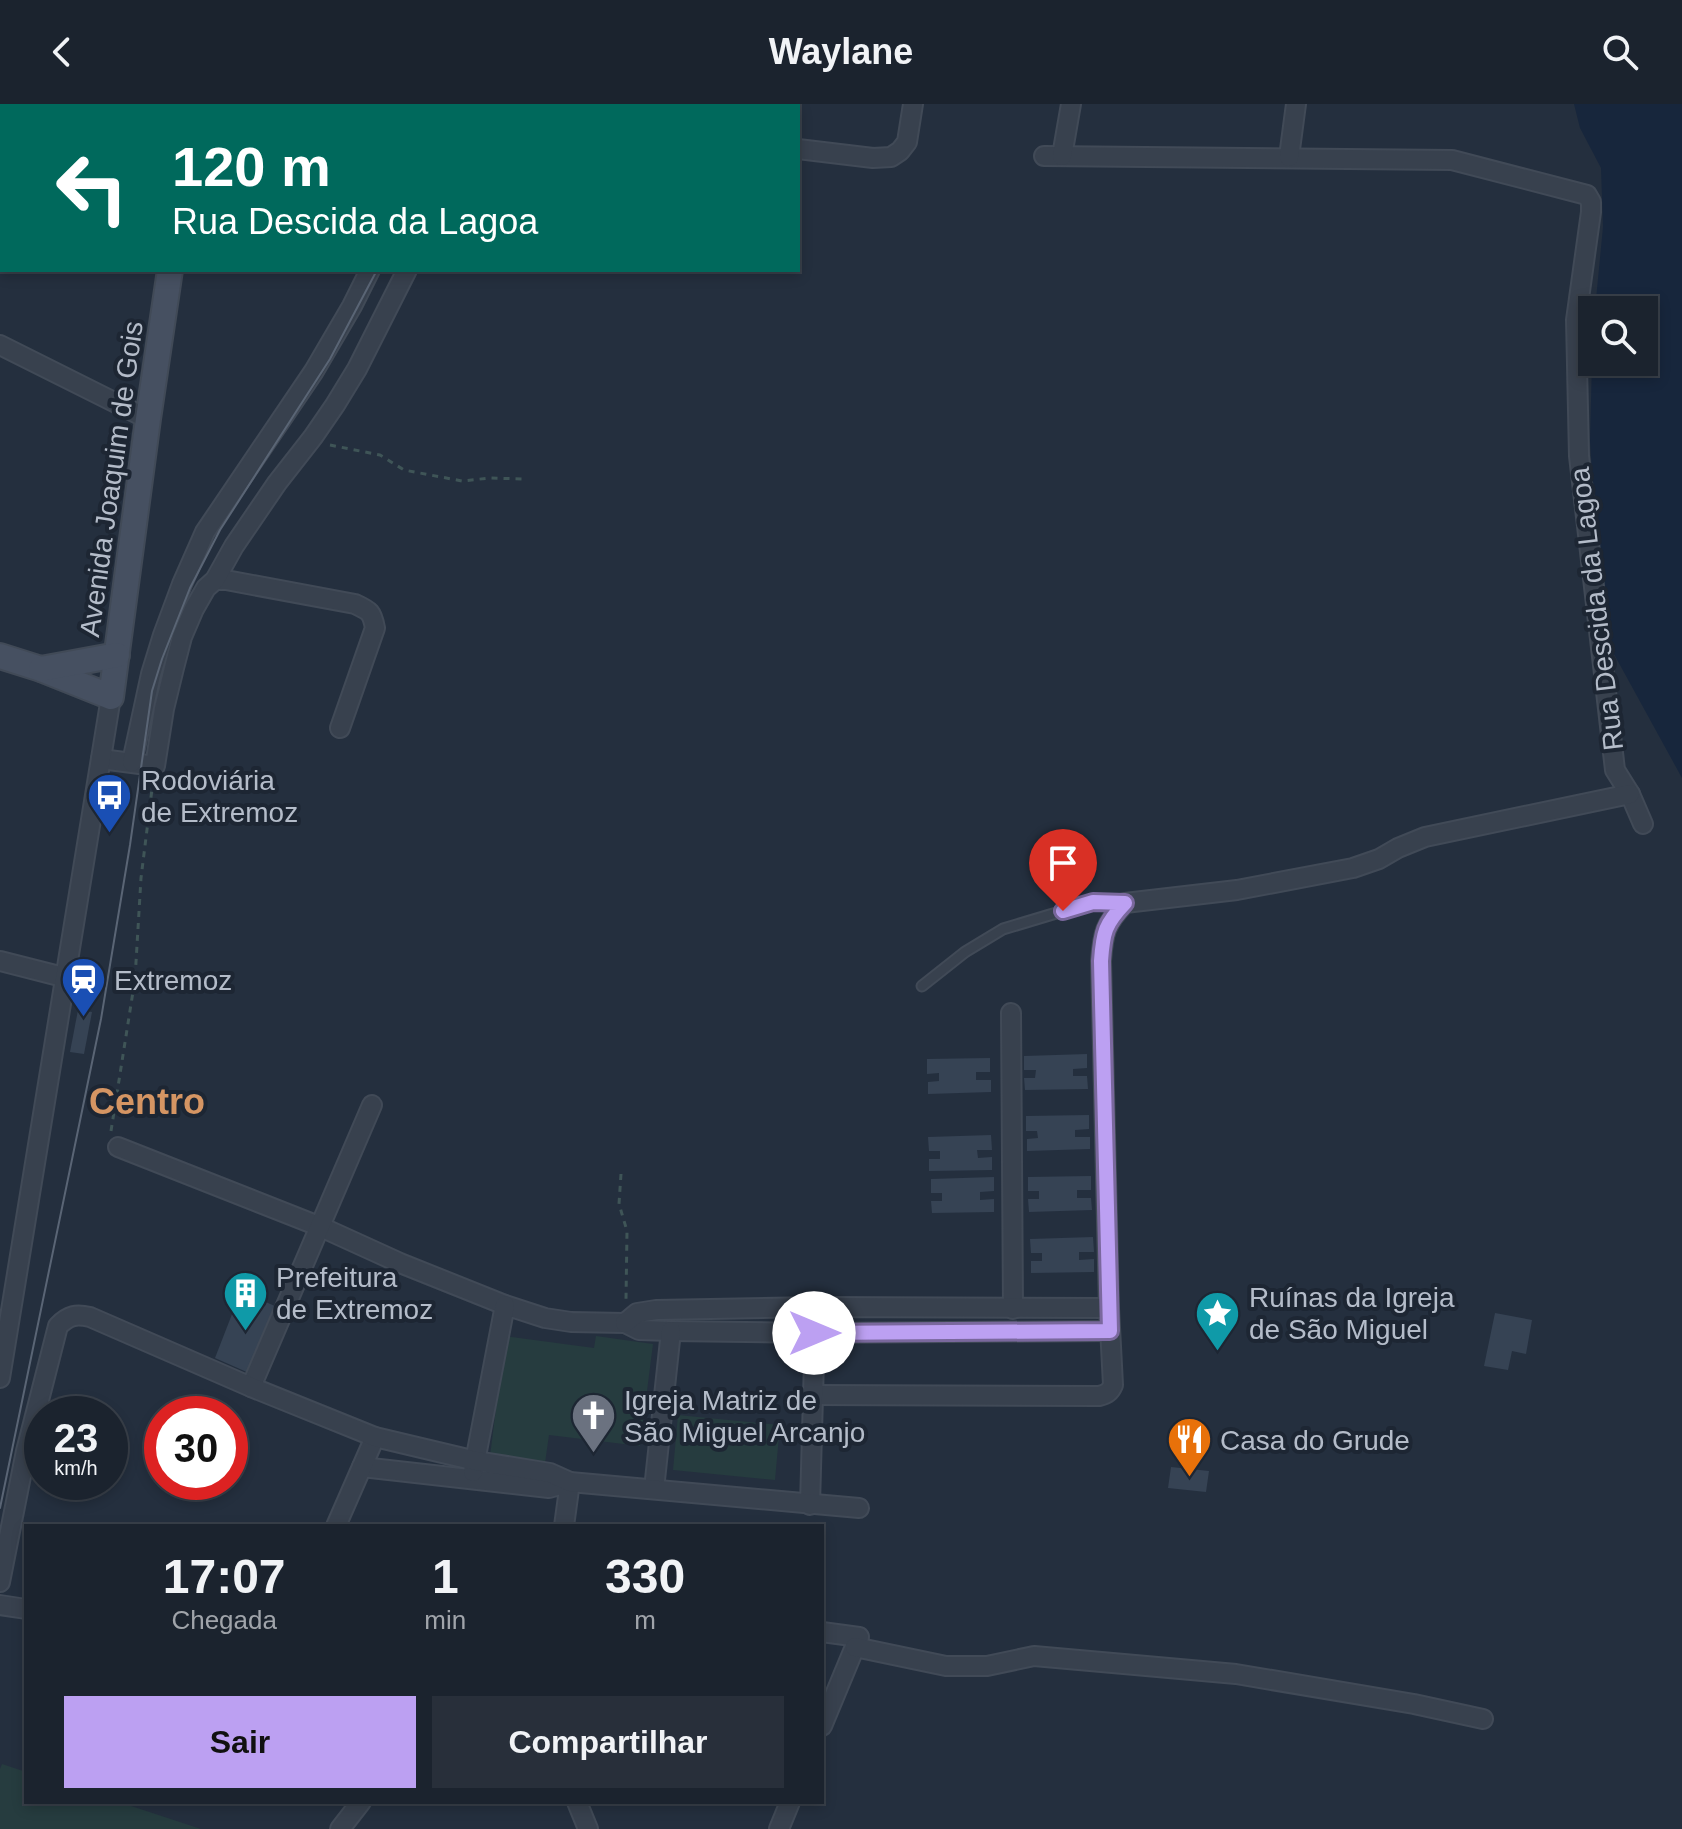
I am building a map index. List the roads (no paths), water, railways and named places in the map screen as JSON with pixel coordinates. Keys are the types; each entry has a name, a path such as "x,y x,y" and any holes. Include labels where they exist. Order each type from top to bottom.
{"main road":[{"name":"Avenida Joaquim de Gois","path":"111,697 170,272"},
{"path":"41,669 117,655"},
{"path":"0,656 111,697"}],"street":[{"path":"800,149 873,158 891,157 907,142 913,104"},
{"path":"1071,104 1053,156 1289,157 1296,104"},
{"name":"Rua Descida da Lagoa","path":"1289,157 1452,160 1587,195 1591,202 1576,320 1579,456 1615,770 1643,824"},
{"path":"132,762 151,674 163,635 205,532 314,371 369,272"},
{"path":"101,759 155,766 164,709 182,637 206,588 215,580 234,546 357,369 406,272"},
{"path":"0,345 148,419"},
{"path":"215,580 355,604 369,611 375,628 340,728"},
{"path":"0,1378 111,697"},
{"path":"812,1395 1099,1396 1106,1394 1113,1385 1101,961 1103,934 1125,903 1237,890 1353,868 1425,837 1630,794"},
{"path":"0,961 67,978"},
{"path":"1011,1013 1013,1309"},
{"path":"251,1387 372,1105"},
{"path":"118,1147 321,1227 400,1263 545,1318 625,1323 639,1330 671,1331 1110,1331"},
{"path":"474,1470 505,1305"},
{"path":"810,1505 815,1307"},
{"path":"625,1323 637,1313 656,1310 1109,1308"},
{"path":"0,1582 26,1451 58,1326 74,1315 90,1317 375,1437 474,1470"},
{"path":"654,1489 671,1331"},
{"path":"337,1524 375,1437"},
{"path":"362,1467 550,1473 570,1482 859,1508"},
{"path":"564,1524 570,1482"},
{"path":"0,1605 24,1609"},
{"path":"824,1632 859,1637 824,1721"},
{"path":"855,1647 946,1666 987,1666 1034,1656 1236,1674 1483,1719"},
{"path":"340,1829 359,1804"},
{"path":"578,1804 588,1829"},
{"path":"779,1829 789,1804"}],"lane":[{"path":"922,986 965,952 1003,929 1093,902 1125,903"}],"water":[{"path":"1574,104 1682,104 1682,778 1609,645 1599,577 1590,441 1592,376 1658,376 1658,296 1596,296 1603,227 1601,168 1580,128"}],"tram line":[{"path":"0,1508 101,1019 152,691 190,588 220,530 330,359 376,272"}],"place":[{"name":"Rodoviária de Extremoz","path":"110,835"},
{"name":"Extremoz","path":"83,1019"},
{"name":"Prefeitura de Extremoz","path":"245,1332"},
{"name":"Ruínas da Igreja de São Miguel","path":"1218,1352"},
{"name":"Igreja Matriz de São Miguel Arcanjo","path":"593,1455"},
{"name":"Casa do Grude","path":"1189,1479"}],"district":[{"name":"Centro","path":"147,1101"}]}
